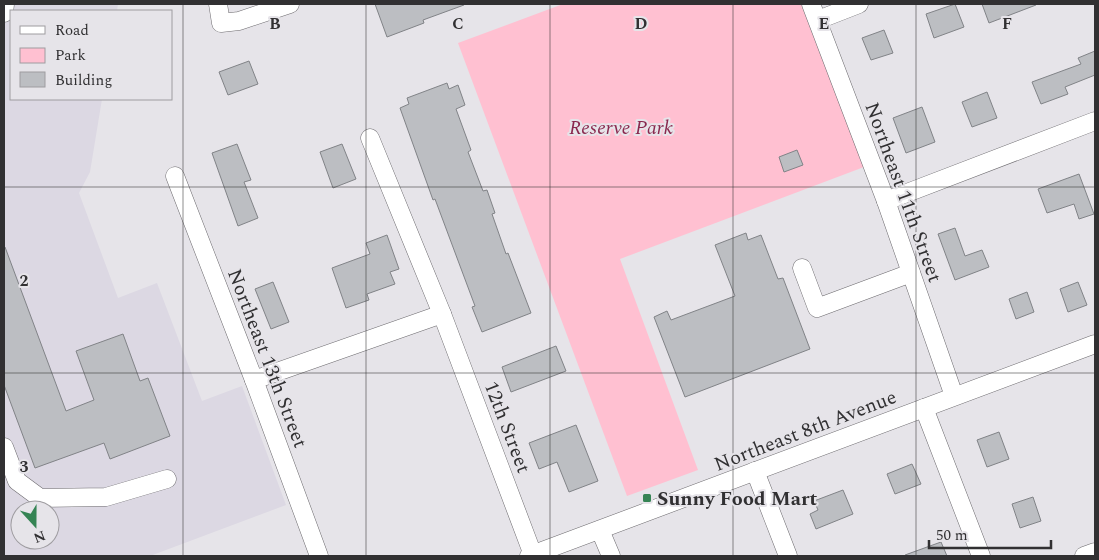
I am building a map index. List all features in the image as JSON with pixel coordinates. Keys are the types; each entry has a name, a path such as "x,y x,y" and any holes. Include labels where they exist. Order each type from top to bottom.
{"street":[{"path":"4,12 5,4"},
{"path":"218,4 221,23 239,21 290,4"},
{"path":"815,12 859,4"},
{"name":"Northeast 11th Street","path":"815,12 886,201 954,396"},
{"path":"886,201 1095,121"},
{"name":"12th Street","path":"370,138 442,314 531,555"},
{"name":"Northeast 13th Street","path":"175,176 254,380 319,556"},
{"path":"802,268 817,308 911,273"},
{"path":"254,380 442,314"},
{"name":"Northeast 8th Avenue","path":"531,555 954,396 1094,347"},
{"path":"924,408 981,556"},
{"path":"4,447 18,481 40,498 106,497 167,479"},
{"path":"755,471 788,556"},
{"path":"600,530 611,556"},
{"path":"1084,556 1095,552"}],"shaded area":[{"path":"4,4 118,4 117,10 10,10 10,100 102,100 90,172 79,193 118,298 157,283 202,401 242,386 286,505 150,556 4,556"}],"green space":[{"name":"Reserve Park","path":"563,4 801,4 864,167 620,259 698,470 627,496 458,43"}],"building":[{"path":"375,4 464,5 423,20 424,23 387,37"},
{"path":"955,4 964,27 934,38 926,14"},
{"path":"982,4 1036,4 1036,5 989,23"},
{"path":"884,30 893,53 871,60 862,38"},
{"path":"1095,51 1095,75 1065,87 1068,94 1041,104 1032,82 1081,64 1078,58"},
{"path":"249,61 258,84 228,95 219,72"},
{"path":"447,83 449,89 458,85 465,105 456,109 471,150 468,152 483,191 487,190 495,213 492,214 506,254 508,253 531,313 482,332 472,307 475,306 435,199 433,200 400,108 409,104 407,98"},
{"path":"987,92 997,118 972,127 962,102"},
{"path":"922,107 935,142 906,153 893,118"},
{"path":"237,144 251,180 244,182 258,218 238,226 212,153"},
{"path":"342,144 356,179 333,188 320,152"},
{"path":"797,150 803,165 784,172 779,157"},
{"path":"1079,174 1094,214 1079,219 1074,204 1047,213 1038,189"},
{"path":"955,228 965,256 982,250 989,267 955,280 938,234"},
{"path":"746,233 748,240 761,235 778,279 783,278 810,349 685,397 654,317 667,311 671,320 735,296 715,245"},
{"path":"387,235 399,269 390,272 395,284 367,294 369,300 346,308 332,268 370,254 366,243"},
{"path":"5,247 66,411 94,400 76,351 123,334 140,381 148,378 170,436 110,459 104,443 35,468 4,385"},
{"path":"273,282 289,322 271,329 255,289"},
{"path":"1078,282 1087,305 1068,312 1060,289"},
{"path":"1027,292 1034,312 1016,319 1009,299"},
{"path":"556,346 566,371 511,392 502,367"},
{"path":"576,425 598,481 569,492 557,462 539,469 529,443"},
{"path":"999,432 1009,459 987,467 977,440"},
{"path":"912,464 921,484 895,494 887,474"},
{"path":"843,490 853,514 816,529 810,514 818,510 814,501"},
{"path":"1033,497 1041,521 1020,528 1012,504"},
{"path":"941,542 947,556 905,555"}],"place":[{"name":"Sunny Food Mart","path":"647,498"}]}
